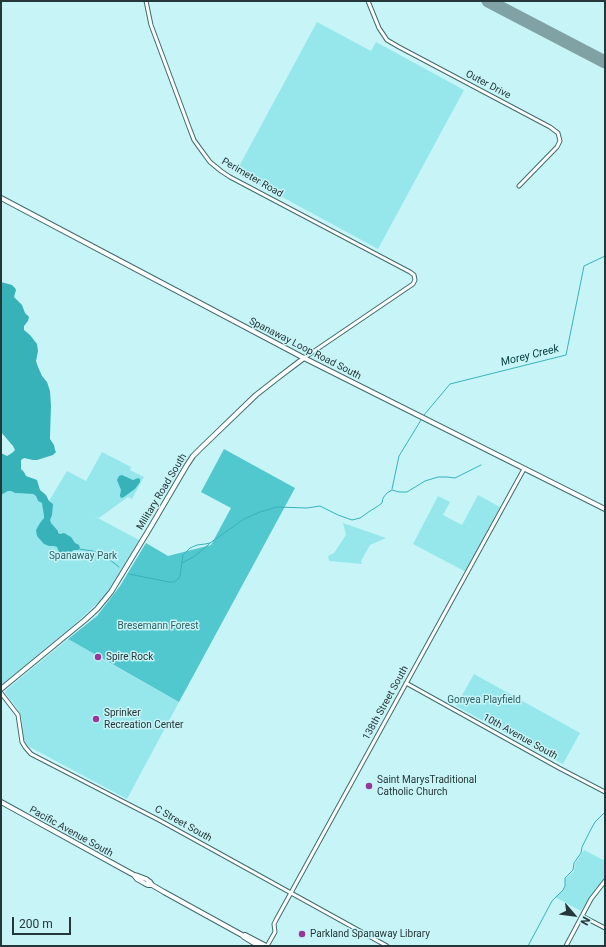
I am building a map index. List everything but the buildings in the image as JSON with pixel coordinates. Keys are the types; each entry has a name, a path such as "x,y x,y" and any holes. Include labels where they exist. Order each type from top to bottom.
{"main road":[{"name":"Spanaway Loop Road South","path":"1,198 304,358 605,509"},
{"name":"Military Road South","path":"1,690 100,606 111,592 193,456 256,395 304,358"},
{"name":"Pacific Avenue South","path":"1,802 134,875 150,882 152,885 259,946"},
{"name":"Pacific Avenue South","path":"242,935 245,935 266,946"}],"street":[{"name":"Perimeter Road","path":"146,1 151,24 194,140 201,152 210,162 221,172 230,177 410,272 414,275 414,280"},
{"name":"Outer Drive","path":"368,1 381,32 391,43 557,131 560,138 557,147 519,186"},
{"name":"Military Road South","path":"304,358 410,286 414,280"},
{"name":"138th Street South","path":"266,946 275,932 275,922 290,893 524,469"},
{"name":"10th Avenue South","path":"406,683 562,770 605,792"},
{"name":"C Street South","path":"1,693 18,715 22,742 27,750 32,754 145,812 387,946"},
{"path":"566,946 592,897 605,881"},
{"path":"582,916 605,928"}],"green space":[{"path":"317,22 371,51 376,42 464,90 378,249 236,172"},
{"name":"Bresemann Forest","path":"224,449 295,488 179,702 68,639 97,616 120,586 146,543 168,556 211,545 231,508 201,492"},
{"name":"Spanaway Park","path":"102,452 131,467 130,470 144,477 132,499 128,497 99,518 94,516 139,540 105,596 75,624 1,685 1,495 8,491 33,494 36,496 38,501 42,503 49,501 67,471 86,481","holes":["138,478 135,489 124,497 120,494 129,479 133,480"]},
{"path":"478,495 500,507 466,572 413,544 438,496 450,502 443,515 462,525"},
{"path":"343,523 386,538 370,545 361,561 362,564 329,561 328,556 334,553 346,535"},
{"name":"Sprinker Recreation Center","path":"68,639 96,655 100,655 100,658 179,702 127,799 26,745 23,736 21,716 17,708 5,693 6,690"},
{"name":"Gonyea Playfield","path":"474,674 580,733 563,764 456,706"},
{"path":"584,850 605,861 605,877 581,911 555,897 563,890 565,886 565,879 574,871 575,864"}],"shaded area":[{"path":"1,282 12,285 15,288 16,290 14,297 22,305 25,313 29,317 24,326 24,330 37,344 38,351 36,361 50,391 50,439 56,452 53,455 37,460 24,458 21,460 21,469 26,476 37,480 40,490 53,504 50,520 58,533 64,533 71,537 75,543 79,545 80,548 78,550 74,550 67,554 59,552 57,547 44,544 37,536 36,530 44,516 42,503 38,501 36,496 33,494 15,493 11,491 1,495 1,453 7,456 15,450 1,432"},
{"path":"122,475 133,480 138,478 140,479 140,482 135,489 121,498 121,490 117,480 119,476"}],"waterway":[{"name":"Morey Creek","path":"424,415 450,384 566,355 584,266 605,256"},
{"name":"Morey Creek","path":"392,489 399,456 421,420"},
{"path":"129,574 174,582 180,576 183,555 190,548 197,545 210,543 244,519 260,512 277,507 307,508 320,506 352,520 360,518 378,506 382,503 383,498 387,493 392,490 407,492 425,481 438,477 455,478 481,465"},
{"path":"182,563 195,556 210,543"},
{"path":"79,549 93,551 100,554 119,567"},
{"path":"528,946 552,901 563,890 565,886 565,878 573,870 574,863 581,853 582,847 595,822 605,812"}],"runway":[{"path":"488,1 605,62"}],"place":[{"name":"Spire Rock","path":"98,657"},
{"name":"Sprinker Recreation Center","path":"96,719"},
{"name":"Saint MarysTraditional Catholic Church","path":"369,786"},
{"name":"Parkland Spanaway Library","path":"302,934"}]}
